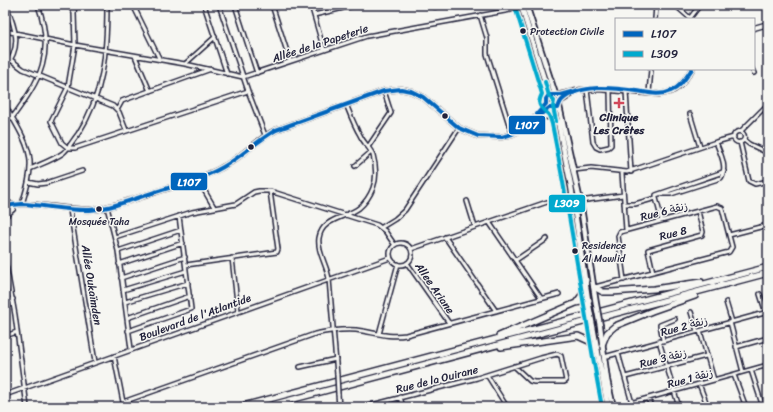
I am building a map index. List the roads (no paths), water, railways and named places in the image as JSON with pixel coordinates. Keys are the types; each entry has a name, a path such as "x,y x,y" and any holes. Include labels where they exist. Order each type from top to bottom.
{"highway":[{"path":"239,407 768,267"},
{"path":"264,407 768,274"},
{"path":"594,287 603,292 612,292 654,289 729,278"},
{"path":"576,303 582,295 586,280"},
{"path":"602,345 607,333 615,326 652,311 700,295 715,288"},
{"path":"483,342 576,303 589,303"},
{"path":"474,351 578,336 589,341 597,351"}],"main road":[{"path":"524,6 560,104 580,201 613,407"},
{"path":"524,6 549,95 546,98 549,107 558,122 573,199 597,351 608,407"},
{"path":"755,28 768,26"},
{"path":"549,95 557,95 587,89 667,93 673,91 684,82 691,70"},
{"path":"5,208 10,205 14,206 22,204 70,210 96,210 108,207 220,169 233,162 265,135 346,104 392,89 411,91 423,97 458,128 478,136 502,137 522,129 536,118 539,112 560,104 576,92"},
{"path":"536,118 547,116 558,122"},
{"path":"5,216 13,209 14,206"}],"street":[{"path":"5,68 11,60 14,52 16,33 6,5"},
{"path":"12,118 27,98 40,76 46,39 43,20 38,5"},
{"path":"69,5 74,13"},
{"path":"75,5 75,45 68,87 51,121 62,143 68,148 75,148 248,91"},
{"path":"30,169 54,159 68,148 88,117 100,87 106,50 106,5"},
{"path":"133,5 160,60"},
{"path":"204,5 227,74"},
{"path":"219,5 243,77 265,135"},
{"path":"234,5 257,73"},
{"path":"272,5 290,61"},
{"path":"311,5 324,50"},
{"path":"314,15 356,5"},
{"name":"Allée de la Papeterie","path":"243,77 368,36 536,5"},
{"path":"655,18 656,5"},
{"path":"675,5 691,18 700,5"},
{"path":"480,16 487,41 487,54 512,134"},
{"path":"5,31 211,69 243,77"},
{"path":"185,64 215,37"},
{"path":"135,56 151,91"},
{"path":"11,60 23,69 113,106 117,110 126,130"},
{"path":"117,110 122,101 211,69"},
{"path":"649,93 651,70"},
{"path":"587,89 593,142 596,147 600,149 611,145 610,89"},
{"path":"368,148 391,113 384,91"},
{"path":"626,91 631,172"},
{"path":"5,104 29,153 30,169 22,204"},
{"path":"339,407 329,279 328,272 321,256 319,237 326,225 358,208 370,195 376,174 371,152 360,135 346,104"},
{"path":"734,138 736,132 741,132 768,104"},
{"path":"690,114 700,147"},
{"path":"382,227 396,219 405,210 458,128"},
{"path":"741,132 744,135 744,140 749,144 768,153"},
{"path":"574,170 591,168 622,173 631,172 716,142 734,138 740,142"},
{"path":"740,142 744,140"},
{"path":"624,204 640,203 656,198 656,195 720,174 724,171 724,165 716,142"},
{"path":"740,142 749,181 755,184 768,181"},
{"path":"355,166 371,152"},
{"path":"28,182 38,184 46,183 82,171"},
{"path":"622,173 626,230"},
{"path":"197,178 214,207"},
{"path":"115,237 179,216 214,207 236,204 254,192 270,191 382,227 394,244"},
{"path":"186,264 277,252 278,249 270,191"},
{"path":"580,201 623,195"},
{"path":"656,198 662,221"},
{"path":"5,201 14,206"},
{"path":"467,201 475,227"},
{"path":"411,249 547,202"},
{"name":"Rue 6 زنقة","path":"624,280 618,236 620,232 717,206 723,209 729,235"},
{"path":"108,207 118,251 131,350"},
{"name":"Allée Oukaïmden","path":"70,210 95,362"},
{"name":"Rue 8","path":"653,272 648,250 702,235 703,232 698,211"},
{"path":"128,331 191,308 179,216"},
{"path":"489,222 541,298"},
{"path":"594,287 729,252 732,247 729,235 768,225"},
{"path":"118,251 181,230"},
{"path":"445,237 496,311"},
{"path":"516,260 547,239"},
{"path":"400,242 404,243 411,249 412,256 407,263 398,264 390,258 390,251 394,244 400,242"},
{"path":"119,264 183,243"},
{"path":"121,278 185,257"},
{"path":"232,258 238,311"},
{"name":"Boulevard de l'Atlantide","path":"5,395 390,258"},
{"path":"5,259 18,332 27,407"},
{"name":"Allee Ariane","path":"407,263 449,323"},
{"path":"378,334 398,264"},
{"path":"123,290 186,271"},
{"path":"124,302 188,283"},
{"path":"123,402 308,336 334,331 356,330 391,336 406,335 559,294"},
{"path":"760,294 767,312"},
{"path":"127,318 190,296"},
{"path":"5,301 13,299"},
{"path":"726,302 743,372"},
{"path":"691,312 714,380"},
{"name":"Rue 2 زنقة","path":"604,357 767,312"},
{"path":"664,340 660,325 675,320"},
{"path":"5,336 18,332"},
{"path":"736,347 768,338"},
{"path":"659,341 679,407"},
{"path":"618,353 632,403"},
{"name":"Rue de la Ouirane","path":"364,407 487,375 514,366 559,354 561,356 566,380 564,382 534,382 514,366"},
{"path":"114,356 124,407"},
{"name":"Rue 3 زنقة","path":"625,377 706,356"},
{"path":"300,367 336,359"},
{"name":"Rue 1 زنقة","path":"616,407 768,365"},
{"path":"751,370 763,407"},
{"path":"487,375 507,407"},
{"path":"734,375 746,407"},
{"path":"699,384 708,407"},
{"path":"400,397 402,407"},
{"path":"648,398 651,407"}],"place":[{"name":"Protection Civile","path":"523,31"},
{"name":"Clinique Les Crêtes","path":"619,103"},
{"name":"Mosquée Taha","path":"99,209"},
{"name":"Residence Al Mawlid","path":"575,251"}]}
